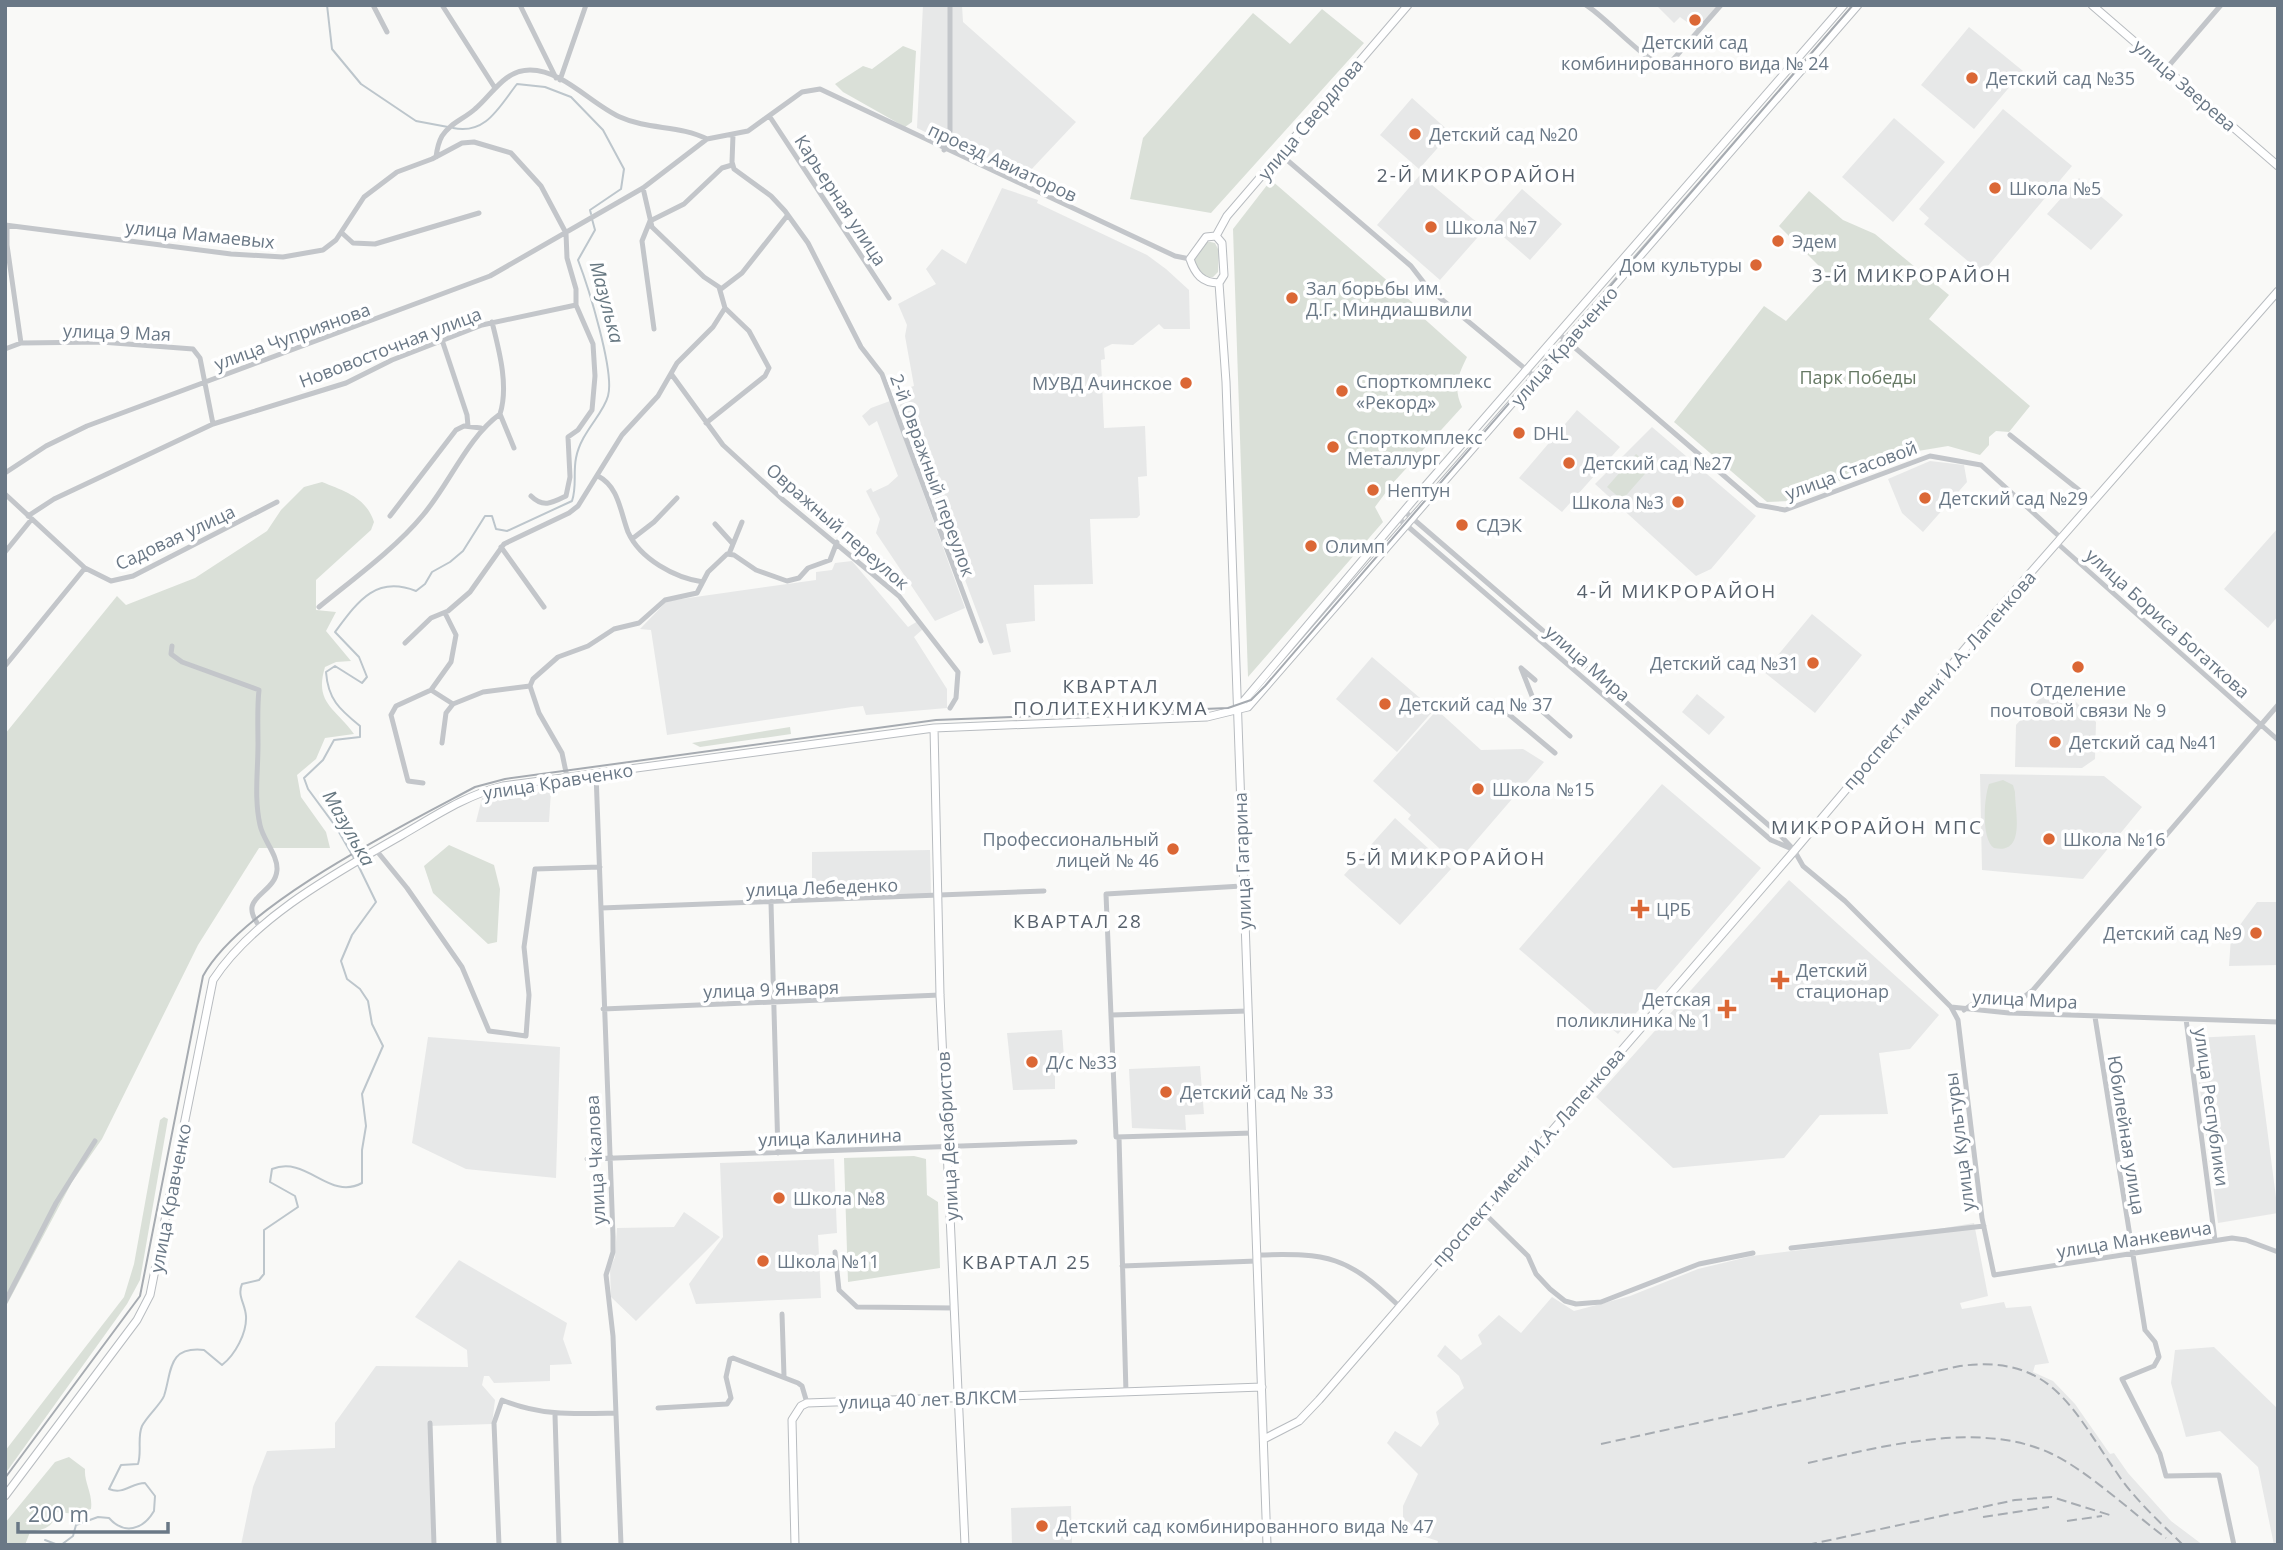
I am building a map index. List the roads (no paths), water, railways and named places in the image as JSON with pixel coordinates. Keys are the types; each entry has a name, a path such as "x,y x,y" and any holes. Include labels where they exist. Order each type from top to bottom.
{"main road":[{"name":"улица Свердлова","path":"1216,236 1227,216 1408,5"},
{"name":"улица Кравченко","path":"5,1496 144,1309 154,1281 213,980 234,953 307,891 481,792 596,773 934,728 1207,716 1248,707 1303,648 1858,5"},
{"name":"улица Зверева","path":"2092,5 2278,166"},
{"name":"улица Кравченко","path":"1236,709 1415,498 1843,7"},
{"path":"1216,236 1223,243 1224,275 1219,283 1204,281 1193,269 1189,259 1206,237 1216,236"},
{"name":"улица Гагарина","path":"1219,283 1226,382 1267,1545"},
{"name":"проспект имени И.А. Лапенкова","path":"1264,1439 1299,1421 2059,540 2278,291"},
{"name":"улица Декабристов","path":"934,728 940,995 965,1545"},
{"name":"улица 40 лет ВЛКСМ","path":"807,1403 1262,1387"},
{"path":"795,1545 792,1420 801,1406 807,1403"}],"street":[{"path":"373,5 387,32"},
{"path":"442,5 495,88"},
{"path":"520,5 558,79"},
{"path":"558,79 586,5"},
{"path":"944,150 950,131 950,5"},
{"path":"1586,5 1602,15 1648,60 1664,65 1671,62 1721,5"},
{"path":"2166,69 2221,5"},
{"path":"1843,7 1850,15"},
{"path":"1818,35 1826,42"},
{"path":"1795,62 1803,69"},
{"path":"436,157 443,135 452,124 475,109 495,88 522,71 541,71 621,118 640,125 694,132 707,139"},
{"path":"1772,88 1780,95"},
{"name":"проезд Авиаторов","path":"770,117 807,90 820,89 944,150 1165,251 1189,259"},
{"path":"706,423 765,376 769,368 749,331 725,308 720,289 704,277 650,221 643,188 707,139 748,131 770,117"},
{"name":"Карьерная улица","path":"770,117 889,298"},
{"path":"654,329 642,241 650,221 684,204 722,168 732,165 733,135"},
{"name":"улица Мамаевых","path":"6,225 258,257 316,252 331,246 342,233 358,204 378,184 397,172 468,142 511,153 541,186 566,233"},
{"path":"1280,155 1411,266 1428,288 1536,378"},
{"name":"2-й Овражный переулок","path":"732,165 747,180 775,199 806,240 861,347 877,366 889,389 981,641"},
{"name":"улица Чуприянова","path":"5,474 46,446 87,426 490,276 643,188"},
{"path":"342,233 354,243 375,244 478,213"},
{"path":"720,289 742,273 787,216"},
{"path":"6,225 21,343"},
{"path":"531,496 538,503 549,504 566,496 570,477 568,438 588,419 592,410 594,352 576,304 576,289 567,258 566,233"},
{"path":"1637,244 1645,251"},
{"name":"Нововосточная улица","path":"5,552 29,518 66,492 213,424 346,383 392,360 492,323 562,310 576,304"},
{"path":"405,643 431,618 445,612 477,584 501,547 569,513 598,476 622,435 658,396 677,363 713,327 725,308"},
{"path":"492,323 503,380 504,399 500,414 514,448"},
{"name":"улица Стасовой","path":"1559,334 1758,505 1785,510 1930,456 1944,457 1981,465 2059,540"},
{"path":"442,340 467,415 467,426"},
{"name":"улица 9 Мая","path":"5,349 21,343 122,342 193,349 200,358 206,382"},
{"name":"Овражный переулок","path":"672,375 706,423 737,459 905,602 956,667 959,676 956,698 950,708"},
{"path":"206,382 213,424"},
{"path":"1507,394 1516,401"},
{"path":"319,607 421,519 473,445 481,428 500,414"},
{"path":"390,516 456,430 467,426 481,428"},
{"path":"2010,435 2094,502"},
{"path":"1449,459 1459,466"},
{"path":"598,476 611,483 632,538 645,555 682,578 703,582"},
{"path":"5,494 85,568 5,666"},
{"path":"632,538 677,498"},
{"path":"1415,498 1424,505"},
{"name":"Садовая улица","path":"85,568 104,579 120,580 215,536 277,502"},
{"name":"улица Мира","path":"1404,511 1794,850 1803,866 1845,901 1951,1007 2095,1017 2278,1022"},
{"name":"улица Мира","path":"1398,518 1771,841 1794,850"},
{"path":"568,777 562,753 539,713 530,686 533,678 558,657 588,646 614,629 639,623 665,600 697,593 711,569 729,554 742,522"},
{"path":"715,524 733,544"},
{"path":"1384,535 1393,543"},
{"name":"улица Бориса Богаткова","path":"2059,540 2278,740"},
{"path":"729,554 756,570 782,580 792,580 799,579 808,568 830,559 837,542"},
{"path":"501,547 544,607"},
{"path":"1356,567 1366,575"},
{"path":"424,783 408,781 391,715 396,706 431,690 450,662 456,639 445,612"},
{"path":"1293,640 1303,648"},
{"path":"172,646 172,654 176,659 197,670 259,690 256,797 263,838 277,866 275,879 258,895 252,907 252,916 261,929"},
{"path":"1535,680 1521,668 1536,706 1570,736"},
{"path":"442,743 446,713 453,704 483,692 530,686"},
{"path":"1603,694 1608,687"},
{"path":"431,690 453,704"},
{"path":"1248,693 1256,701"},
{"path":"1494,702 1556,753"},
{"path":"1964,1010 1970,1005 2024,997 2033,990 2278,705"},
{"path":"1688,768 1694,761"},
{"name":"улица Чкалова","path":"596,773 613,1252 606,1275 614,1336 621,1545"},
{"path":"376,850 443,937 462,967 489,1031 498,1034 526,1036 529,995 524,947 535,869 600,867"},
{"path":"1126,1393 1106,894 1242,886"},
{"name":"улица Лебеденко","path":"601,908 938,898 1044,891"},
{"path":"771,903 778,1153"},
{"name":"улица 9 Января","path":"603,1009 940,995"},
{"name":"улица Культуры","path":"1951,1007 1958,1020 1984,1226 1994,1275"},
{"path":"1111,1014 1248,1011"},
{"name":"Юбилейная улица","path":"2095,1017 2145,1330 2158,1350 2154,1366 2122,1379 2162,1457 2164,1473 2169,1478 2217,1473 2234,1545"},
{"name":"улица Республики","path":"2186,1019 2216,1240"},
{"path":"1116,1137 1253,1133"},
{"path":"5,1302 31,1258 56,1203 95,1142"},
{"name":"улица Калинина","path":"586,1159 1075,1142"},
{"path":"1482,1211 1528,1256 1536,1274 1550,1289 1565,1301 1576,1304 1601,1302 1680,1274 1699,1264 1753,1253"},
{"path":"1791,1248 1984,1226"},
{"name":"улица Манкевича","path":"1994,1275 2216,1240 2246,1240 2278,1252"},
{"path":"835,1252 839,1290 857,1307 955,1308"},
{"path":"1122,1266 1308,1254 1345,1263 1370,1278 1399,1306"},
{"path":"782,1314 784,1376"},
{"path":"659,1408 727,1404 731,1398 727,1367 733,1358 784,1376 802,1386 807,1403"},
{"path":"499,1545 494,1423 502,1399 526,1409 555,1415 615,1413"},
{"path":"555,1415 559,1545"},
{"path":"430,1423 434,1545"}],"waterway":[{"name":"Мазулька","path":"327,5 332,49 361,84 416,121 448,127"},
{"name":"Мазулька","path":"453,128 464,129 483,123 498,110 517,84 545,87 571,97 603,130 624,169 621,189 590,210 591,214"},
{"name":"Мазулька","path":"355,860 336,827 308,789 304,778 323,760 334,740 360,737 360,726 341,709 332,696 326,672 335,666 362,683 367,677 359,657 335,632 369,594 390,586 416,591 425,584 432,572 463,551 485,516 492,516 496,529 507,531 572,501 579,449 602,410 608,396 609,384 604,349 578,260 595,230 592,219"},
{"name":"Мазулька","path":"61,1545 73,1536 76,1525 98,1517 109,1518 121,1527 133,1528 144,1522 154,1511 155,1496 145,1483 119,1491 109,1489 121,1465 138,1464 142,1426 162,1399 177,1356 183,1352 204,1350 222,1365 239,1343 246,1316 241,1288 242,1284 259,1280 264,1274 264,1230 298,1207 295,1196 270,1182 272,1169 285,1166 296,1168 339,1186 350,1187 362,1183 362,1150 366,1126 362,1094 383,1046 372,1024 368,1001 360,989 347,979 341,961 352,935 376,902 358,865"},
{"name":"Мазулька","path":"45,1540 58,1545"}],"tram line":[{"path":"5,1478 140,1296 203,976 223,949 252,922 287,895 367,845 475,787 505,779 936,720 1228,708 1251,700 1853,5"}],"railway":[{"path":"1601,1444 1960,1366 1991,1365 2017,1369 2038,1378 2056,1391 2072,1408 2131,1492 2183,1545"},
{"path":"1808,1463 1898,1444 1961,1437 2022,1443 2050,1453 2078,1469 2166,1538"},
{"path":"1807,1545 2015,1500 2052,1497 2113,1516"},
{"path":"1983,1517 2049,1507"},
{"path":"2067,1521 2102,1516"}],"place":[{"name":"Детский сад комбинированного вида № 24","path":"1695,20"},
{"name":"Детский сад №35","path":"1972,78"},
{"name":"Детский сад №20","path":"1415,134"},
{"name":"Школа №5","path":"1995,188"},
{"name":"Школа №7","path":"1431,227"},
{"name":"Эдем","path":"1778,241"},
{"name":"Дом культуры","path":"1756,265"},
{"name":"Зал борьбы им. Д.Г. Миндиашвили","path":"1292,298"},
{"name":"МУВД Ачинское","path":"1186,383"},
{"name":"Спорткомплекс «Рекорд»","path":"1342,391"},
{"name":"DHL","path":"1519,433"},
{"name":"Спорткомплекс Металлург","path":"1333,447"},
{"name":"Детский сад №27","path":"1569,463"},
{"name":"Нептун","path":"1373,490"},
{"name":"Детский сад №29","path":"1925,498"},
{"name":"Школа №3","path":"1678,502"},
{"name":"СДЭК","path":"1462,525"},
{"name":"Олимп","path":"1311,546"},
{"name":"Детский сад №31","path":"1813,663"},
{"name":"Отделение почтовой связи № 9","path":"2078,667"},
{"name":"Детский сад № 37","path":"1385,704"},
{"name":"Детский сад №41","path":"2055,742"},
{"name":"Школа №15","path":"1478,789"},
{"name":"Школа №16","path":"2049,839"},
{"name":"Профессиональный лицей № 46","path":"1173,849"},
{"name":"ЦРБ","path":"1640,909"},
{"name":"Детский сад №9","path":"2256,933"},
{"name":"Детский стационар","path":"1780,980"},
{"name":"Детская поликлиника № 1","path":"1727,1009"},
{"name":"Д/с №33","path":"1032,1062"},
{"name":"Детский сад № 33","path":"1166,1092"},
{"name":"Школа №8","path":"779,1198"},
{"name":"Школа №11","path":"763,1261"},
{"name":"Детский сад комбинированного вида № 47","path":"1042,1526"}],"district":[{"name":"2-Й МИКРОРАЙОН","path":"1477,175"},
{"name":"3-Й МИКРОРАЙОН","path":"1912,275"},
{"name":"4-Й МИКРОРАЙОН","path":"1677,591"},
{"name":"КВАРТАЛ ПОЛИТЕХНИКУМА","path":"1111,697"},
{"name":"МИКРОРАЙОН МПС","path":"1877,827"},
{"name":"5-Й МИКРОРАЙОН","path":"1446,858"},
{"name":"КВАРТАЛ 28","path":"1078,921"},
{"name":"КВАРТАЛ 25","path":"1027,1262"}],"park label":[{"name":"Парк Победы","path":"1858,377"}]}
